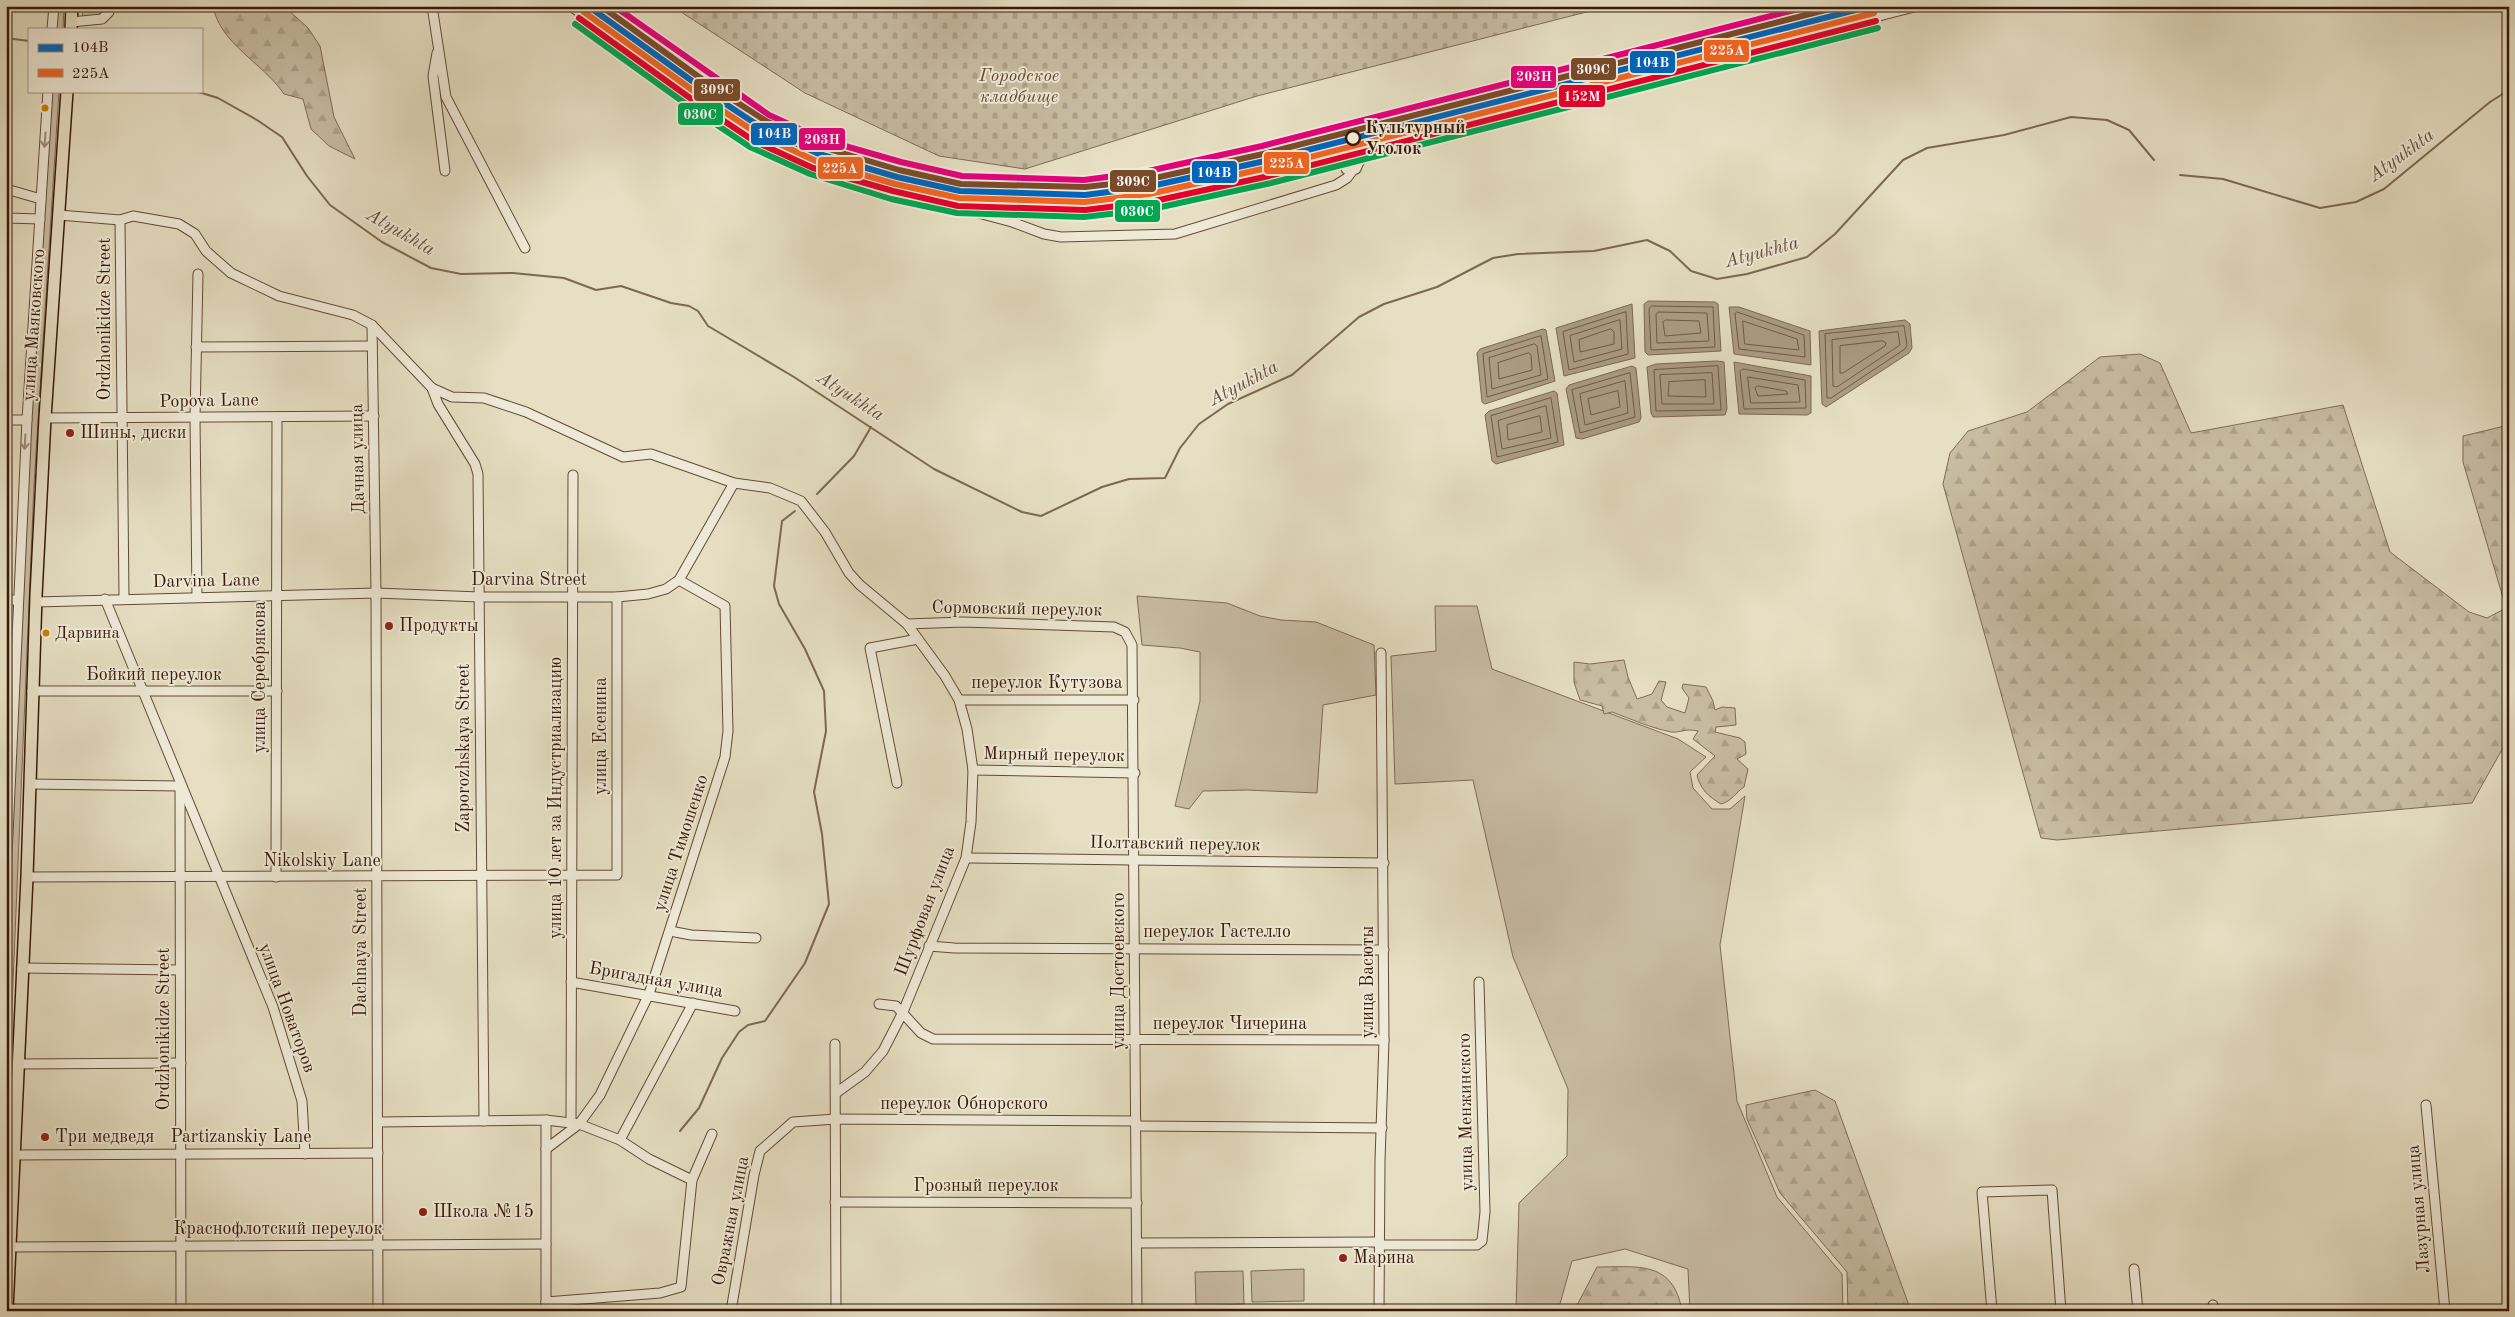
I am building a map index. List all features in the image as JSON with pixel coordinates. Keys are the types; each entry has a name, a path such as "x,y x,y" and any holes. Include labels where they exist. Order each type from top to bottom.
{"main road":[{"path":"71,26 72,6"},
{"name":"улица Маяковского","path":"7,1311 10,1247 10,1156 18,1064 27,877 32,691 45,418 67,92"}],"street":[{"path":"52,28 54,6"},
{"path":"71,26 102,19 109,12 109,6"},
{"path":"432,6 446,97 525,248"},
{"path":"571,6 719,117 777,149 824,169 892,190 1012,222 1044,234 1061,237 1175,234 1336,185 1360,158 1375,148 1391,142 1918,6"},
{"path":"438,45 432,76 445,171"},
{"name":"улица Маяковского","path":"6,878 9,757 26,420 48,92"},
{"path":"1349,172 1343,162 1346,156 1360,158"},
{"path":"6,189 41,199"},
{"path":"59,215 120,220 133,216 179,224 195,234 206,251 231,273 279,296 353,315 372,325 432,388 452,397 484,398 526,412 623,457 651,454 734,483 679,580"},
{"path":"6,218 40,220"},
{"name":"Ordzhonikidze Street","path":"120,220 124,598"},
{"path":"197,598 195,418 198,274"},
{"name":"Дачная улица","path":"372,325 376,593"},
{"path":"196,347 372,346"},
{"name":"Zaporozhskaya Street","path":"432,388 438,404 475,464 478,474 484,1121"},
{"name":"Popova Lane","path":"45,418 374,416"},
{"name":"улица Серебрякова","path":"276,877 277,417"},
{"path":"6,420 26,420"},
{"name":"улица 10 лет за Индустриализацию","path":"573,475 572,982 575,1123"},
{"name":"Шурфовая улица","path":"734,483 770,488 801,501 825,532 848,573 907,624 918,639 959,700 967,729 973,770 971,822 966,858 903,1012 883,1051 864,1072 836,1092"},
{"name":"Darvina Street","path":"376,593 480,597 617,596 648,594 666,589 679,580"},
{"name":"улица Тимошенко","path":"546,1149 575,1123 600,1096 650,994 726,757 728,738 725,606 679,580"},
{"name":"Darvina Lane","path":"36,602 124,598 376,593"},
{"name":"Dachnaya Street","path":"376,593 378,1311"},
{"name":"улица Есенина","path":"617,596 617,875"},
{"name":"Ordzhonikidze Street","path":"105,599 179,782 220,877"},
{"path":"6,600 18,600"},
{"name":"Сормовский переулок","path":"907,624 962,622 1114,627 1125,632"},
{"name":"улица Достоевского","path":"1125,632 1132,645 1134,700 1137,1311"},
{"path":"897,783 870,648 918,639"},
{"name":"улица Васюты","path":"1378,1311 1384,1040 1381,653"},
{"name":"Бойкий переулок","path":"32,691 277,691"},
{"name":"переулок Кутузова","path":"959,700 1134,700"},
{"name":"Мирный переулок","path":"973,770 1135,773"},
{"path":"30,784 179,782"},
{"name":"Ordzhonikidze Street","path":"179,782 181,1311"},
{"name":"Полтавский переулок","path":"966,858 1384,863"},
{"name":"Nikolskiy Lane","path":"27,877 180,878 617,875"},
{"name":"улица Новаторов","path":"220,877 272,1007 302,1101 305,1154"},
{"path":"670,932 691,935 756,938"},
{"name":"переулок Гастелло","path":"929,946 954,948 1384,950"},
{"path":"22,968 180,970"},
{"name":"Бригадная улица","path":"572,982 650,994 735,1011"},
{"name":"улица Менжинского","path":"1380,1244 1477,1245 1482,1241 1485,1212 1479,982"},
{"path":"620,1140 693,1003"},
{"path":"879,1004 896,1006 903,1012"},
{"name":"переулок Чичерина","path":"903,1012 909,1022 921,1033 933,1038 1384,1040"},
{"path":"835,1044 836,1311"},
{"path":"18,1064 180,1063"},
{"name":"Лазурная улица","path":"2426,1105 2445,1311"},
{"name":"переулок Обнорского","path":"793,1122 836,1119 1382,1128"},
{"path":"378,1122 546,1120 575,1123 620,1140 649,1159 692,1180"},
{"path":"546,1120 546,1306 660,1293 681,1287 692,1180 712,1134"},
{"name":"Овражная улица","path":"732,1311 754,1175 760,1151 793,1122"},
{"name":"Partizanskiy Lane","path":"10,1156 378,1153"},
{"path":"1992,1311 1982,1192 2052,1190 2061,1311"},
{"name":"Грозный переулок","path":"835,1202 1137,1203"},
{"path":"1137,1243 1380,1244"},
{"name":"Краснофлотский переулок","path":"10,1247 546,1244"},
{"path":"2134,1269 2138,1311"}],"green space":[{"path":"57,6 64,6 63,28 55,28"},
{"path":"83,6 107,6 101,18 82,19"},
{"path":"213,6 284,6 308,28 320,46 334,117 355,159 329,146 311,129 303,99 284,94 265,72 233,42 217,19"},
{"name":"Городское кладбище","path":"672,6 1610,6 1257,96 1025,169 939,156 805,93"},
{"path":"52,92 59,92 34,484 6,1149 7,1017 14,752 35,355"},
{"path":"2140,354 2160,363 2191,433 2343,405 2390,552 2469,612 2487,618 2506,608 2463,462 2463,436 2509,425 2509,737 2472,803 2057,840 2041,838 1943,484 1950,453 1968,431 2027,412 2100,357"},
{"path":"1137,596 1227,603 1260,616 1281,620 1316,622 1374,645 1376,695 1323,705 1317,793 1247,790 1203,791 1189,809 1175,806 1200,701 1200,652 1180,648 1142,645"},
{"path":"1435,606 1477,606 1492,669 1678,739 1706,757 1690,772 1693,788 1712,809 1730,809 1745,796 1720,945 1737,1101 1777,1197 1842,1274 1843,1311 1690,1311 1688,1269 1625,1249 1572,1261 1558,1311 1516,1311 1519,1203 1567,1156 1568,1089 1513,957 1473,780 1395,784 1391,656 1436,651"},
{"path":"1624,660 1628,677 1637,699 1652,694 1659,681 1666,682 1661,700 1667,707 1685,713 1689,698 1682,688 1683,684 1706,687 1715,710 1722,707 1735,708 1736,725 1716,727 1715,732 1740,738 1745,742 1746,754 1737,759 1748,769 1744,787 1731,799 1721,804 1709,795 1700,784 1697,775 1715,756 1693,739 1698,731 1671,732 1612,712 1604,714 1602,706 1580,700 1574,682 1574,662 1590,664"},
{"path":"1815,1090 1835,1101 1911,1311 1848,1311 1847,1272 1780,1193 1747,1119 1746,1105"},
{"path":"1597,1267 1640,1267 1662,1275 1671,1283 1677,1294 1682,1311 1574,1311"},
{"path":"1304,1269 1304,1301 1252,1302 1251,1271"},
{"path":"1243,1271 1244,1304 1196,1306 1195,1272"}],"water":[{"path":"1648,301 1715,302 1718,304 1721,351 1648,355 1645,352 1644,304"},
{"path":"1632,304 1635,358 1564,376 1556,328"},
{"path":"1729,307 1739,307 1810,331 1811,365 1734,354"},
{"path":"1905,320 1910,324 1912,348 1909,353 1826,407 1822,404 1819,331"},
{"path":"1543,329 1546,330 1555,381 1485,404 1482,402 1477,353 1480,349"},
{"path":"1724,362 1727,409 1725,415 1653,417 1651,413 1647,367 1656,364"},
{"path":"1734,362 1811,376 1811,413 1807,415 1739,414"},
{"path":"1632,366 1636,368 1641,418 1639,422 1582,439 1576,438 1566,389 1569,385"},
{"path":"1554,391 1557,393 1564,445 1496,464 1492,461 1485,415 1489,411"}],"waterway":[{"name":"Atyukhta","path":"6,38 28,41"},
{"name":"Atyukhta","path":"2180,175 2223,179 2320,208 2356,202 2384,189 2490,102 2509,90"},
{"name":"Atyukhta","path":"198,92 218,98 257,120 282,137 307,176 330,205 382,242 431,268 461,274 513,273 564,278 596,290 621,286 671,303 689,306 698,311 708,326 794,377 934,469 1022,512 1041,516 1102,487 1129,479 1165,478 1180,448 1199,424 1228,404 1292,375 1359,317 1384,304 1437,287 1493,258 1518,254 1594,251 1647,240 1670,251 1691,271 1717,279 1747,274 1807,257 1835,234 1903,160 1927,148 2004,135 2071,117 2107,120 2129,130 2154,160"},
{"path":"817,494 854,456 871,427"},
{"path":"680,1131 699,1108 722,1058 739,1032 748,1025 765,1021 805,963 829,904 822,834 814,792 826,731 824,691 805,649 779,604 774,586 782,521 795,511"}],"transit line":[{"name":"104В","path":"588,6 706,91 762,128 819,154 897,177 960,191 1085,195 1147,187 1265,161 1871,6"},
{"name":"309С","path":"601,6 710,85 766,121 822,147 899,170 961,184 1085,187 1146,180 1263,154 1841,6"},
{"name":"203Н","path":"614,6 769,115 824,140 901,162 962,176 1084,180 1144,172 1262,146 1810,6"},
{"name":"225А","path":"584,12 702,97 758,134 816,161 895,184 959,198 1085,202 1149,194 1267,168 1874,13"},
{"name":"152М","path":"579,18 697,103 754,141 813,168 893,191 958,206 1085,210 1150,202 1269,176 1876,21"},
{"name":"030C","path":"575,24 693,109 750,147 810,174 891,199 957,213 1084,217 1152,209 1271,183 1878,28"}],"place":[{"name":"Культурный Уголок","path":"1353,138"},
{"name":"Шины, диски","path":"70,433"},
{"name":"Продукты","path":"389,626"},
{"name":"Дарвина","path":"46,633"},
{"name":"Три медведя","path":"45,1137"},
{"name":"Школа №15","path":"423,1212"},
{"name":"Марина","path":"1343,1258"}]}
